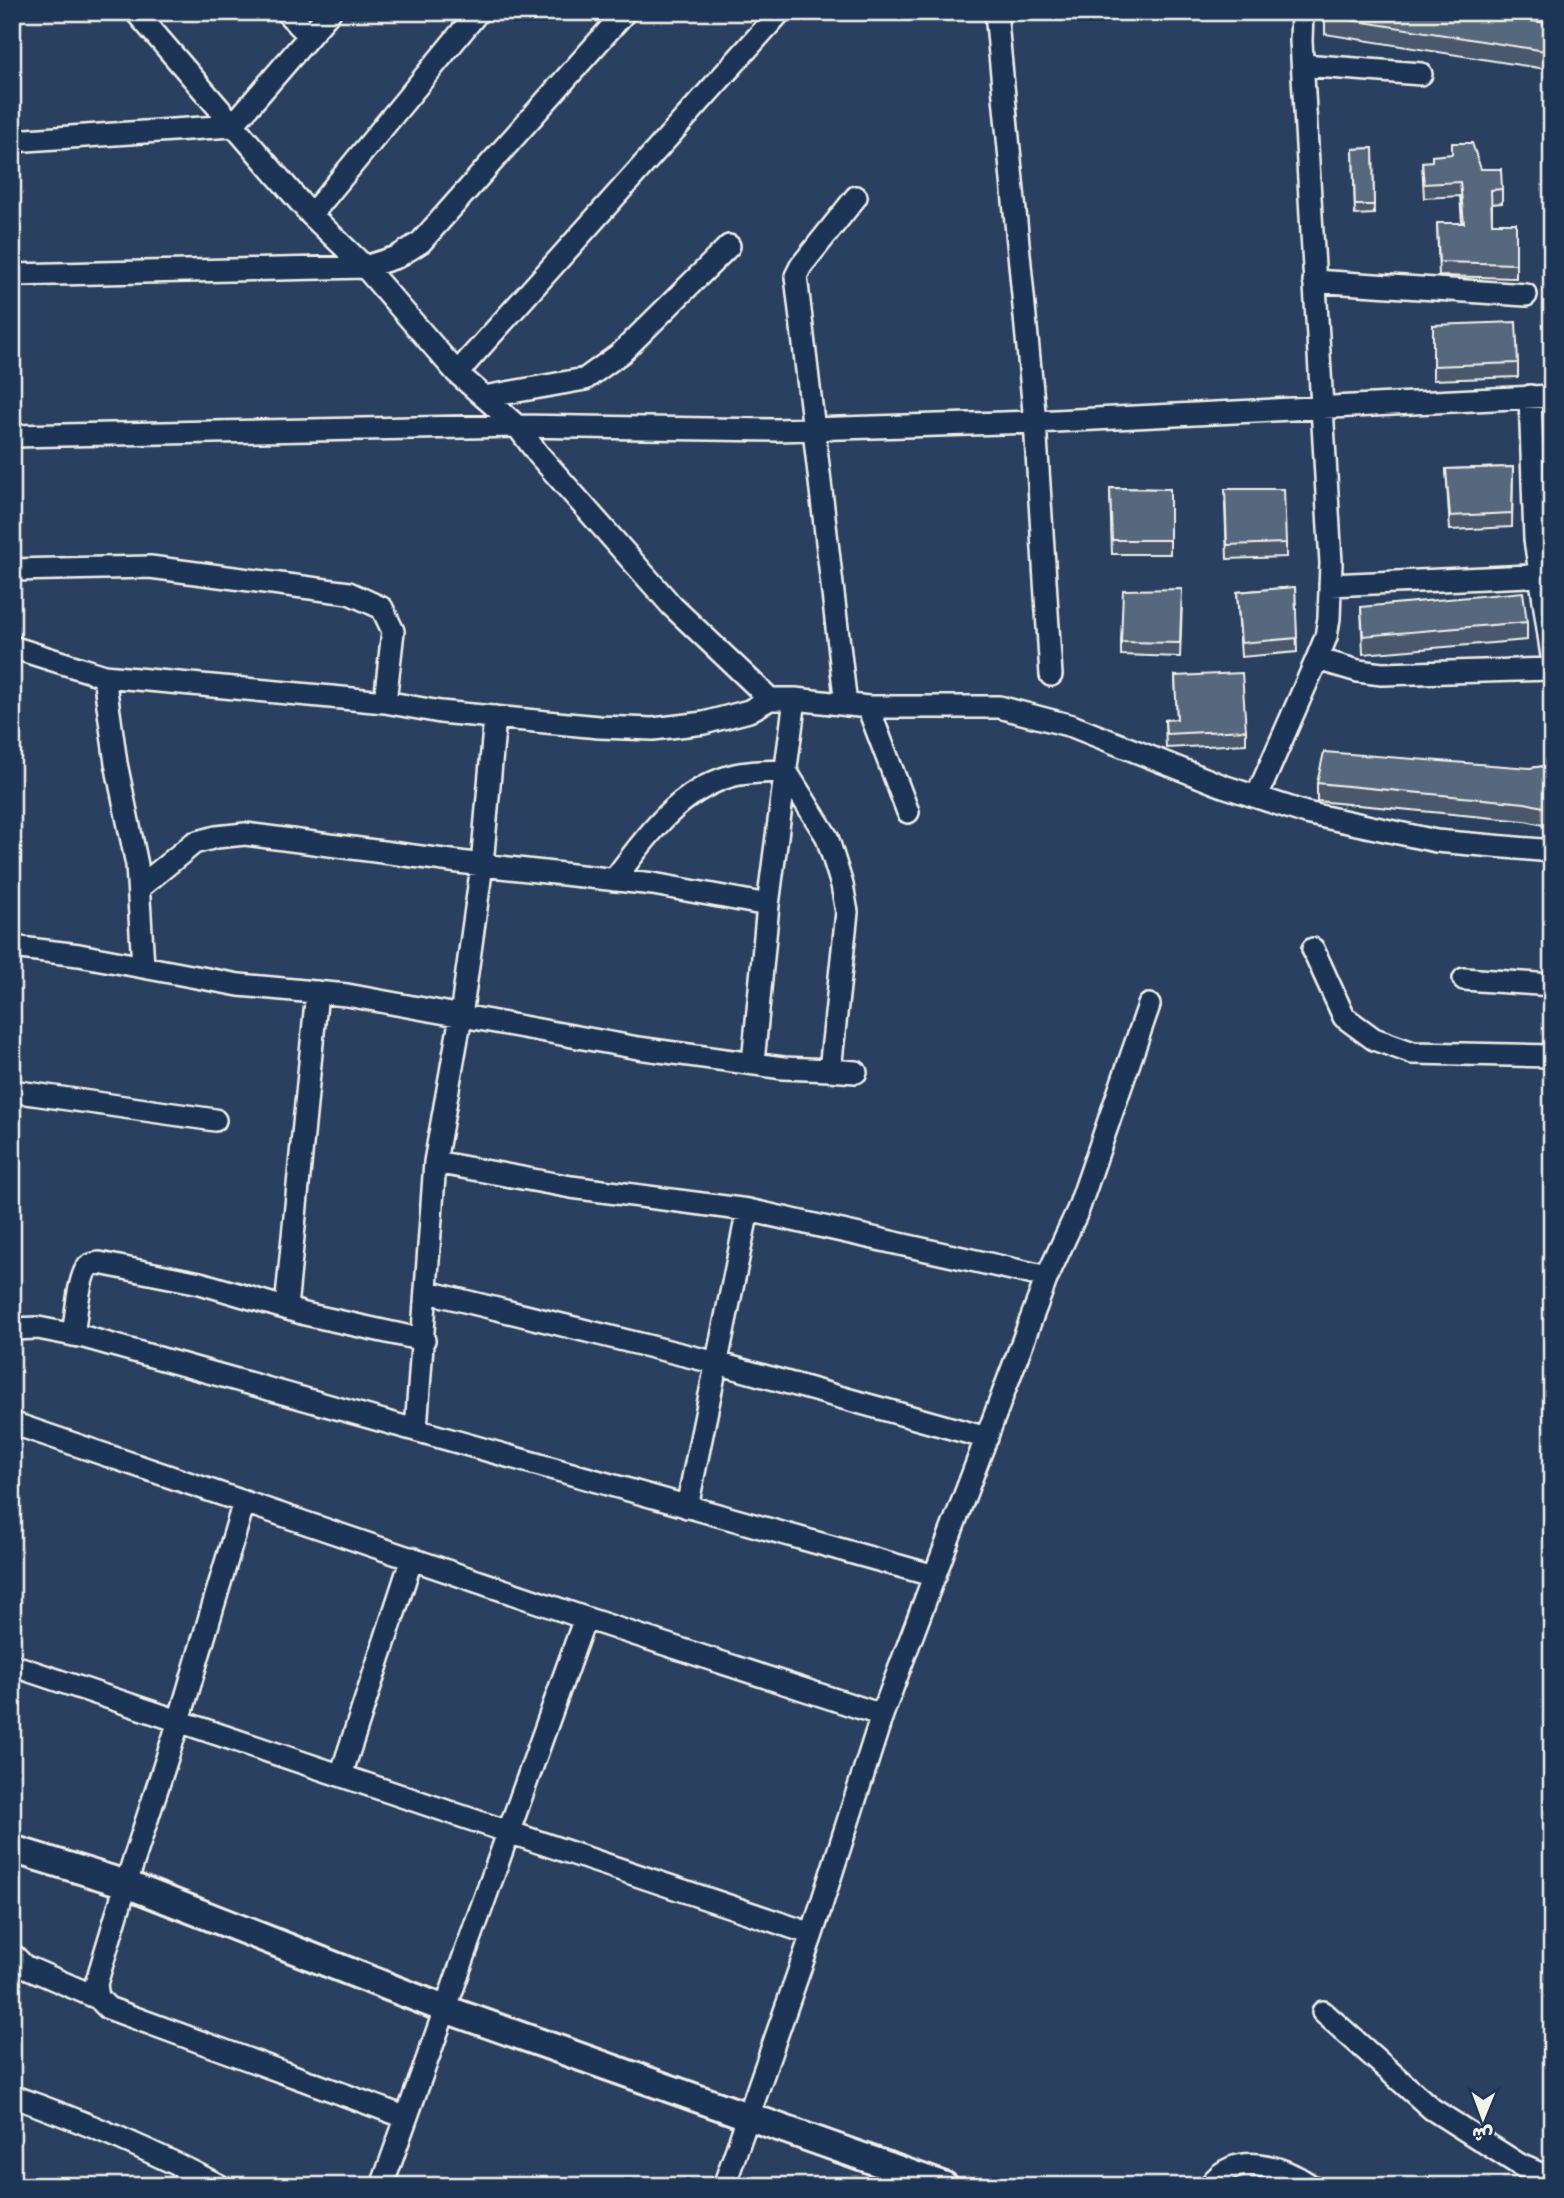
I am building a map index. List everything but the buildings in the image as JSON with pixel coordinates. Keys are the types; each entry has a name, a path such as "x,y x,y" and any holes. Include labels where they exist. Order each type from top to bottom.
{"street":[{"path":"136,12 311,215 365,267 457,373 517,426 538,454 672,606 770,699"},
{"path":"286,12 309,36"},
{"path":"12,141 232,126 330,12"},
{"path":"311,215 478,12"},
{"path":"12,275 365,267 397,257 421,242 625,12"},
{"path":"457,373 780,12"},
{"path":"996,12 1035,422 1051,675"},
{"path":"1257,796 1318,659 1329,618 1331,562 1320,407 1302,12"},
{"path":"1303,65 1421,74"},
{"path":"846,705 796,276 800,266 856,197"},
{"path":"484,397 585,379 621,353 729,246"},
{"path":"1314,281 1526,295"},
{"path":"12,436 517,426 815,429 1035,422 1552,396"},
{"path":"1530,397 1535,539 1546,575 1552,656"},
{"path":"12,570 150,567 349,593 382,608 394,631 385,702"},
{"path":"1330,585 1546,575"},
{"path":"12,647 104,676 385,702 440,712 599,727 653,729 704,723 749,711 770,699 796,699 868,707 999,707 1072,726 1223,786 1306,813 1436,841 1552,851"},
{"path":"1318,659 1358,671 1382,674 1552,669"},
{"path":"104,676 116,763 140,887 143,966"},
{"path":"753,1063 768,905 796,699"},
{"path":"868,707 908,812"},
{"path":"416,1430 428,1292 435,1162 461,1016 482,865 495,717"},
{"path":"614,880 651,831 690,794 732,776 786,771"},
{"path":"786,771 827,837 842,885 847,912 830,1070"},
{"path":"140,887 194,843 245,834 653,884 768,905"},
{"path":"12,947 79,955 239,985 317,992 638,1048 782,1068 856,1072"},
{"path":"1313,949 1345,1017 1374,1039 1413,1053 1552,1056"},
{"path":"1464,979 1552,985"},
{"path":"286,1308 317,992"},
{"path":"724,2186 812,1934 882,1715 1047,1278 1078,1210 1149,1005"},
{"path":"12,1091 215,1120"},
{"path":"435,1162 571,1187 748,1210 1047,1278"},
{"path":"687,1507 748,1210"},
{"path":"74,1335 86,1269 99,1263 200,1283 286,1308 424,1340"},
{"path":"428,1292 717,1363 987,1438"},
{"path":"12,1329 38,1328 74,1335 935,1576"},
{"path":"12,1423 585,1618 882,1715"},
{"path":"98,1998 96,1984 179,1721 244,1502"},
{"path":"341,1775 412,1558"},
{"path":"382,2186 585,1618"},
{"path":"12,1665 812,1934"},
{"path":"12,1849 126,1884 445,2009 748,2114 945,2186"},
{"path":"12,1954 24,1966 98,1998 108,2007 405,2117"},
{"path":"1323,2012 1432,2109 1520,2165 1552,2179"},
{"path":"12,2096 186,2168 219,2186"},
{"path":"1210,2186 1216,2177 1234,2165 1259,2164 1292,2173 1311,2186"}]}
